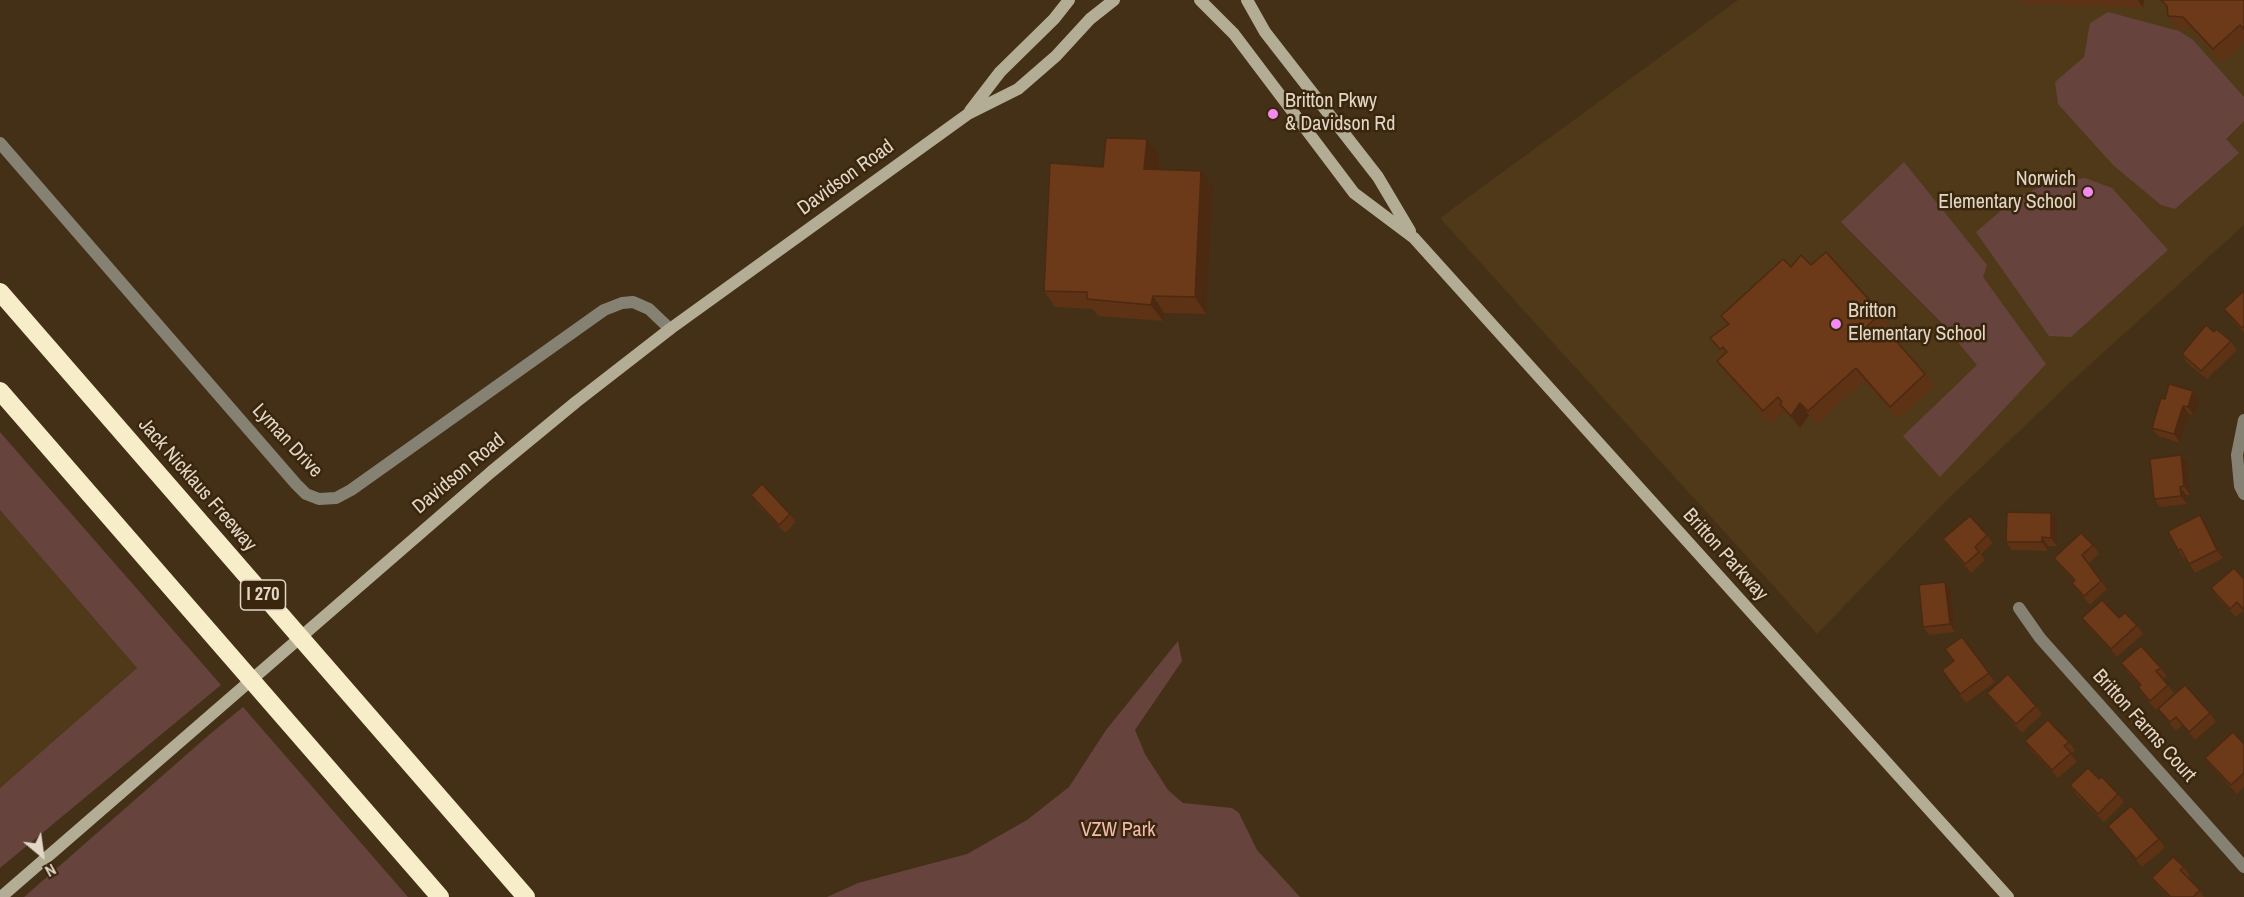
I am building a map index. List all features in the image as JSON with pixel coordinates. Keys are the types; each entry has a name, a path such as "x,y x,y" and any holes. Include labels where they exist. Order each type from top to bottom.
{"highway":[{"name":"Jack Nicklaus Freeway","path":"0,292 526,897"},
{"path":"0,391 440,897"}],"main road":[{"name":"Davidson Road","path":"968,114 1000,72 1054,19 1069,0"},
{"name":"Davidson Road","path":"1,897 491,472 670,329 968,114 1018,88 1056,56 1090,19 1114,0"},
{"name":"Britton Parkway","path":"1200,0 1234,34 1354,194 1413,238 2007,897"},
{"name":"Britton Parkway","path":"1247,0 1265,32 1378,177 1413,238"}],"street":[{"name":"Lyman Drive","path":"0,143 296,484 306,494 319,499 336,498 351,490 604,310 622,303 633,302 649,309 670,329"},
{"path":"2244,420 2237,455 2240,486 2244,494"},
{"name":"Britton Farms Court","path":"2019,608 2040,638 2244,867"}],"shaded area":[{"name":"Britton Elementary School","path":"1738,0 2244,0 2244,225 2074,379 1946,501 1817,634 1440,218"},
{"path":"0,510 137,668 0,788"}],"green space":[{"path":"2108,12 2179,31 2193,40 2244,97 2244,121 2226,139 2239,153 2175,209 2161,205 2113,165 2058,104 2055,82 2084,57 2090,23"},
{"path":"1904,162 1987,265 1983,277 2046,364 1940,477 1903,436 1977,365 1940,321 1841,222"},
{"path":"2085,178 2112,188 2168,250 2071,337 2049,336 1976,232 2017,197 2051,182"},
{"path":"0,432 221,685 0,868 0,788 137,668 0,510"},
{"name":"VZW Park","path":"1178,641 1182,661 1135,730 1145,754 1168,790 1183,803 1232,808 1239,813 1257,850 1300,897 827,897 858,883 967,854 1027,820 1069,787 1106,730"},
{"path":"243,707 408,897 24,897 210,734"}],"building":[{"path":"2161,0 2244,0 2244,29 2240,25 2213,49 2183,17 2168,16 2167,6"},
{"path":"1106,138 1147,139 1144,169 1201,171 1195,297 1153,296 1151,305 1087,299 1087,292 1044,291 1050,163 1103,167"},
{"name":"Britton Elementary School","path":"1826,252 1881,313 1867,326 1877,337 1880,334 1885,340 1891,335 1925,374 1890,407 1856,368 1808,411 1800,403 1791,416 1780,404 1782,402 1778,397 1763,411 1717,361 1727,352 1723,347 1720,349 1710,338 1729,324 1721,316 1783,259 1791,267 1801,255 1811,265"},
{"path":"2244,291 2244,327 2242,328 2224,309"},
{"path":"2206,325 2214,332 2216,329 2231,341 2201,371 2182,354"},
{"path":"2169,384 2193,391 2188,407 2183,406 2174,434 2152,428 2161,398 2165,399"},
{"path":"2181,455 2184,486 2180,487 2181,496 2154,499 2150,459"},
{"path":"762,484 790,514 779,525 751,495"},
{"path":"2007,512 2051,513 2051,538 2042,537 2042,542 2006,542"},
{"path":"2200,515 2217,550 2189,564 2168,531"},
{"path":"1970,516 1987,535 1975,547 1979,552 1965,564 1943,539"},
{"path":"2081,533 2093,545 2082,555 2101,581 2084,596 2072,583 2075,580 2054,558"},
{"path":"2234,568 2244,579 2244,610 2237,602 2230,609 2211,588"},
{"path":"1945,582 1950,624 1923,627 1919,585"},
{"path":"2102,600 2119,618 2125,613 2137,625 2111,649 2082,618"},
{"path":"1962,637 1989,673 1960,694 1942,670 1954,661 1945,649"},
{"path":"2141,646 2161,668 2156,671 2168,685 2150,701 2138,687 2141,685 2121,663"},
{"path":"2008,674 2036,706 2016,724 1987,693"},
{"path":"2185,685 2210,713 2189,732 2176,717 2170,722 2158,709"},
{"path":"2048,720 2069,742 2064,746 2071,753 2052,770 2025,741"},
{"path":"2233,732 2244,744 2244,773 2231,785 2205,758"},
{"path":"2088,768 2099,779 2102,777 2118,794 2098,814 2070,785"},
{"path":"2131,806 2159,839 2136,859 2108,826"},
{"path":"2173,857 2184,867 2180,870 2200,890 2193,897 2171,897 2152,878"}],"place":[{"name":"Britton Pkwy & Davidson Rd","path":"1273,114"},
{"name":"Norwich Elementary School","path":"2088,192"},
{"name":"Britton Elementary School","path":"1836,324"}]}
